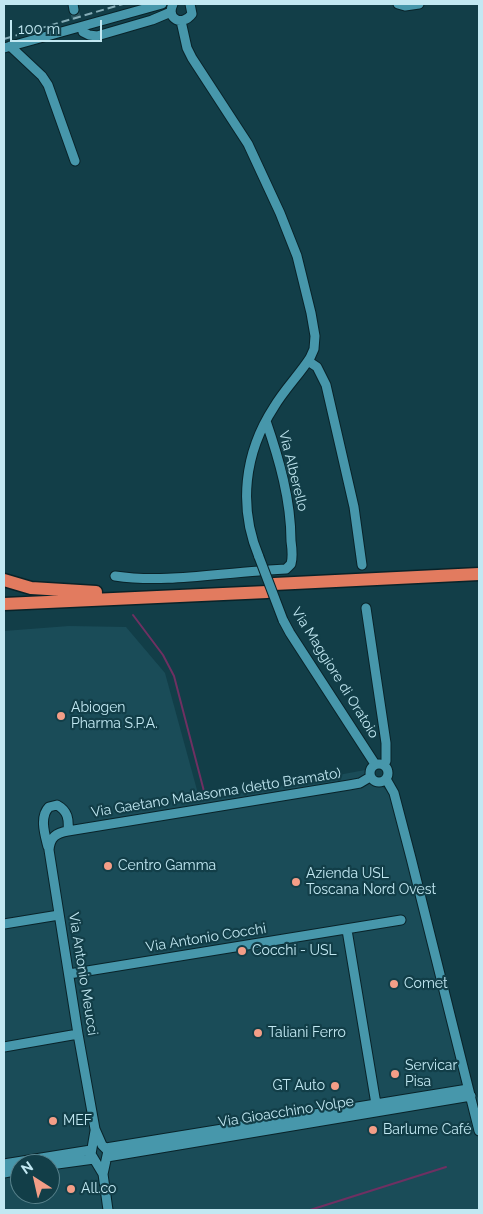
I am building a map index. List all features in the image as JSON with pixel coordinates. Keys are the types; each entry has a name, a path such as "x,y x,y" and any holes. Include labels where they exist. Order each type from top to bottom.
{"highway":[{"path":"4,604 479,574"},
{"path":"4,580 21,586 40,589 96,592"},
{"path":"4,596 479,582"}],"street":[{"path":"7,47 162,4"},
{"path":"83,32 89,36 97,36 152,20 171,6 175,19 181,21 188,19 192,14 190,4"},
{"path":"398,4 404,6 419,4"},
{"name":"Via Maggiore di Oratoio","path":"181,21 189,53 254,155 280,213 297,256 314,330 314,349 308,361 279,399 266,421 252,456 246,490 248,522 259,557 290,633 368,752 379,765 388,770 386,779 394,794 399,812 479,1131"},
{"path":"7,47 42,76 48,85 75,161"},
{"path":"308,361 317,367 326,385 354,507 362,565"},
{"name":"Via Alberello","path":"266,421 287,499 291,538 291,564 286,569 269,570"},
{"path":"115,576 142,578 205,576 259,571"},
{"name":"Via Maggiore di Oratoio","path":"366,608 386,743 386,761 370,768 370,777"},
{"name":"Via Maggiore di Oratoio","path":"368,752 379,750 386,743"},
{"path":"370,777 378,782 386,779"},
{"name":"Via Gaetano Malasoma (detto Bramato)","path":"64,832 349,785 360,783 370,777"},
{"path":"59,806 67,814 64,832 44,819 49,807 59,806"},
{"name":"Via Antonio Meucci","path":"44,819 45,836 49,850 78,1034 96,1129 105,1152 103,1174 108,1210"},
{"path":"49,850 52,839 56,834 64,832"},
{"path":"4,924 59,915"},
{"name":"Via Antonio Cocchi","path":"69,974 401,920"},
{"path":"347,930 376,1104"},
{"path":"4,1046 78,1034"},
{"name":"Via Gioacchino Volpe","path":"105,1152 376,1104 470,1093"},
{"name":"Via Gioacchino Volpe","path":"105,1152 470,1093"},
{"name":"Via Antonio Meucci","path":"96,1129 91,1154 103,1174"},
{"path":"4,1164 92,1149 98,1144 105,1152 100,1161 60,1164"}],"shaded area":[{"path":"69,626 126,627 165,673 200,801 365,770 390,796 408,858 463,1076 478,1098 479,1210 4,1210 4,631"}],"waterway":[{"path":"133,615 163,655 174,676 206,799"},
{"path":"310,1210 446,1167"}],"tunnel":[{"path":"74,10 79,27 83,32"}],"railway":[{"path":"4,39 123,4"}],"place":[{"name":"Abiogen Pharma S.P.A.","path":"61,716"},
{"name":"Centro Gamma","path":"108,866"},
{"name":"Azienda USL Toscana Nord Ovest","path":"296,882"},
{"name":"Cocchi - USL","path":"242,951"},
{"name":"Comet","path":"394,984"},
{"name":"Taliani Ferro","path":"258,1033"},
{"name":"Servicar Pisa","path":"395,1074"},
{"name":"GT Auto","path":"335,1086"},
{"name":"MEF","path":"53,1121"},
{"name":"Barlume Café","path":"373,1130"},
{"name":"All.co","path":"71,1189"}]}
